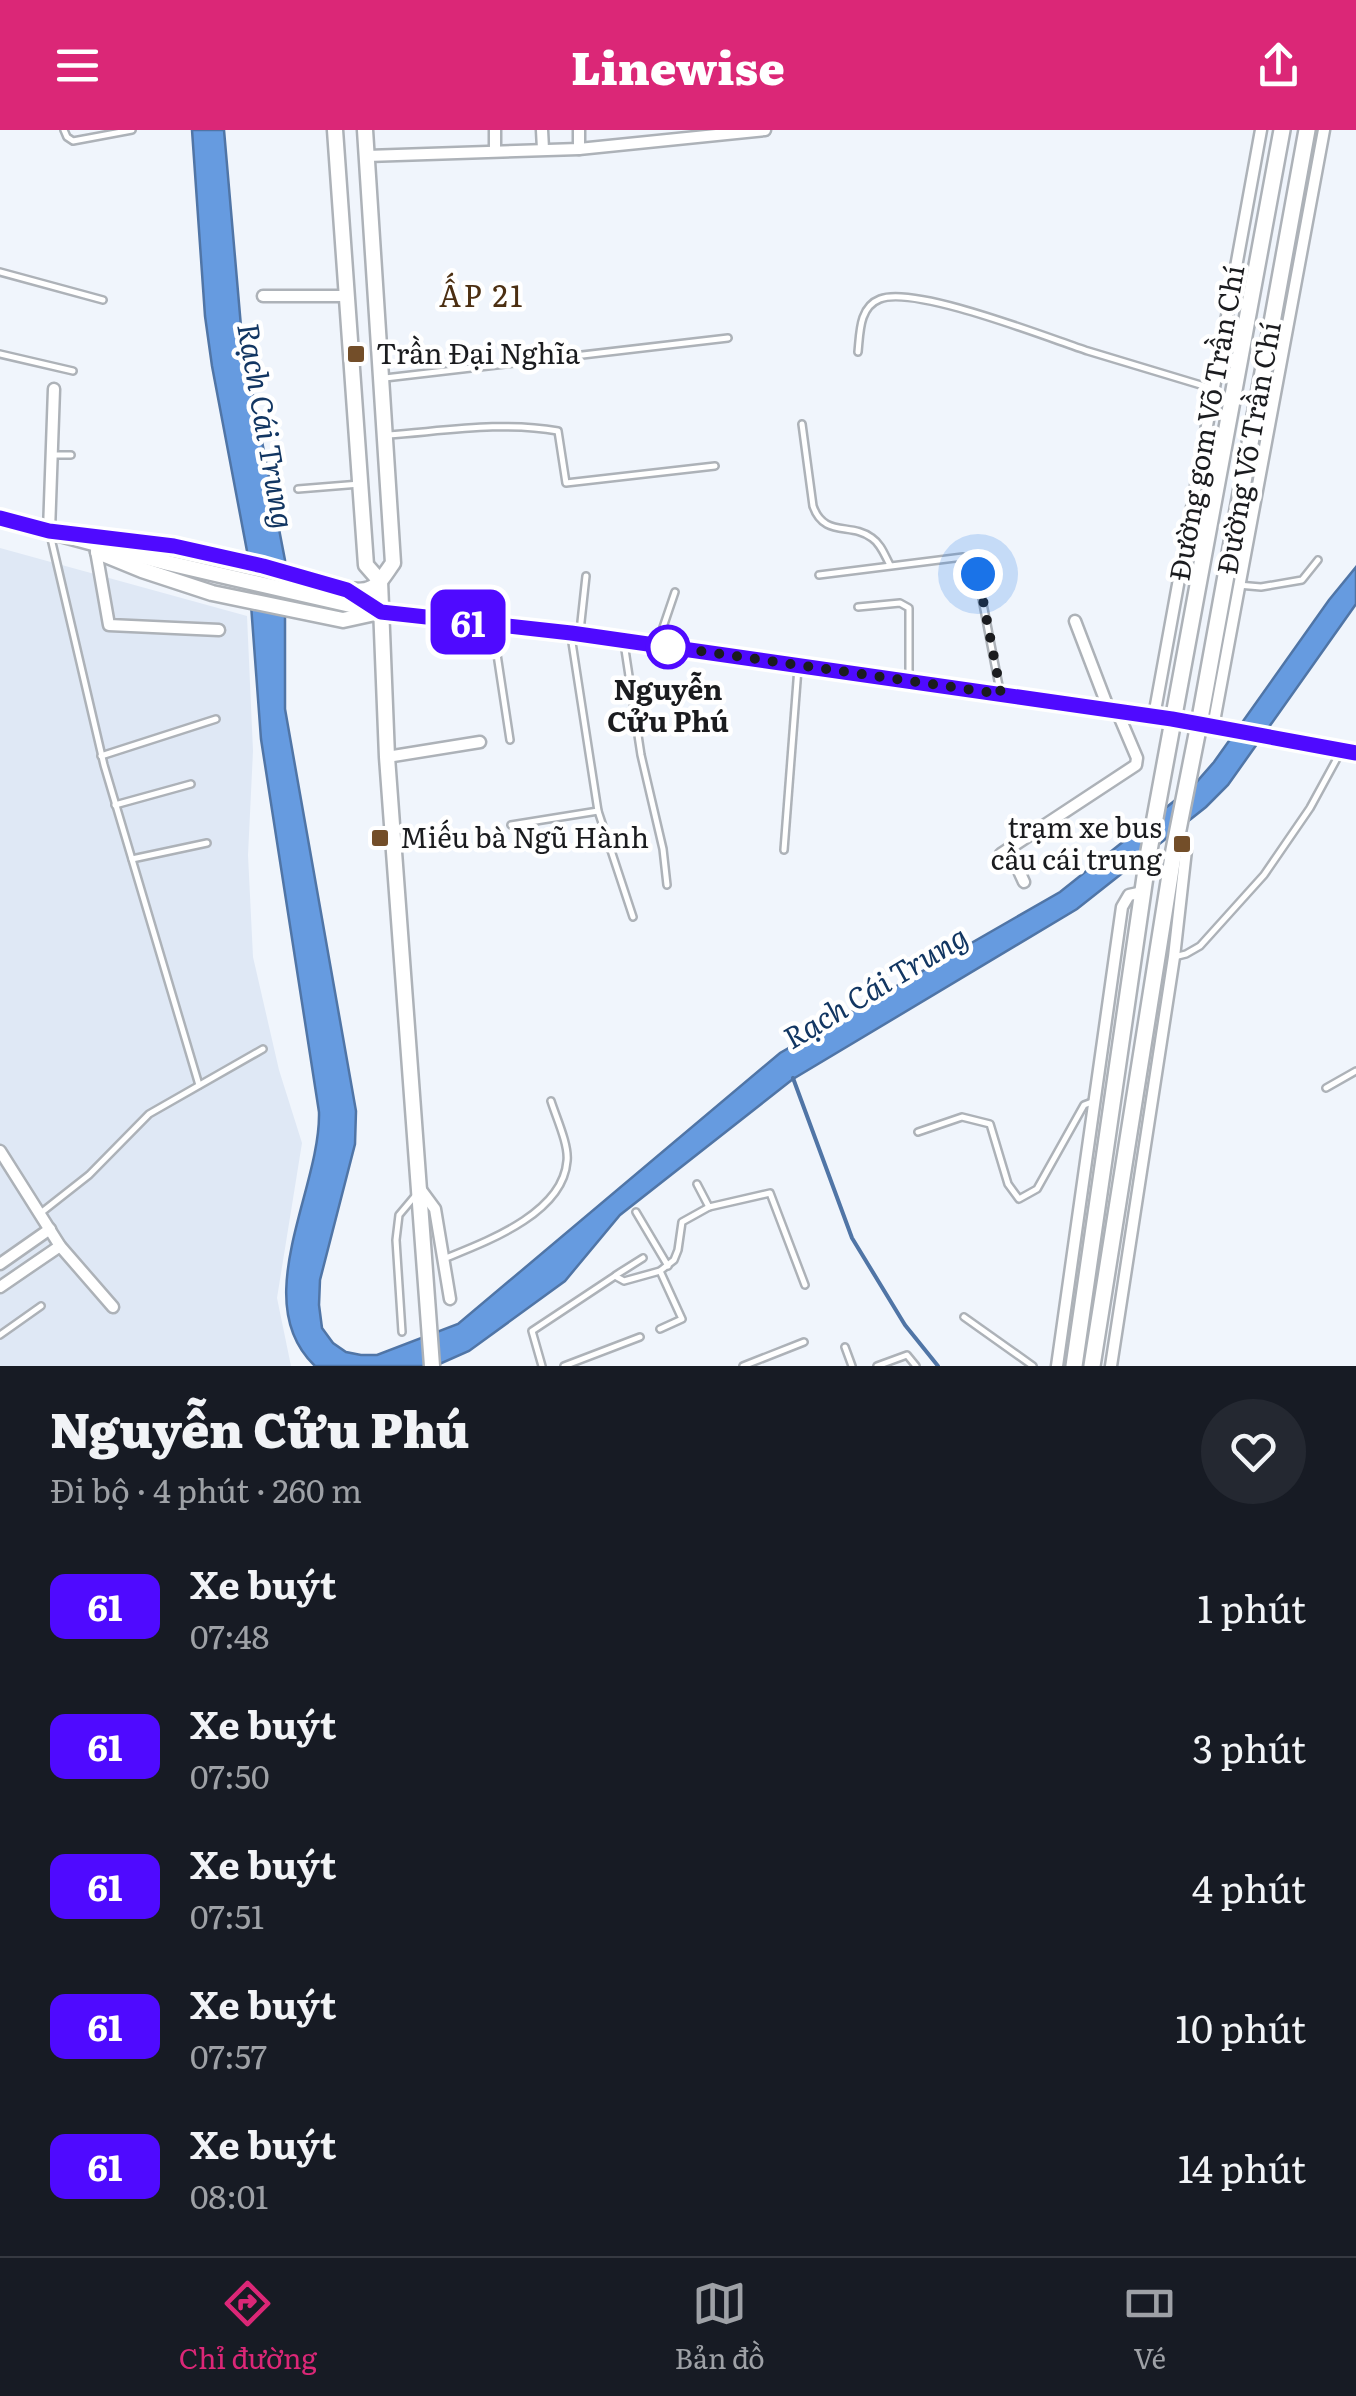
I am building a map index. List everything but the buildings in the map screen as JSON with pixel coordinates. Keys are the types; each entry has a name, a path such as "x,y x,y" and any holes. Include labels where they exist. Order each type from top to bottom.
{"highway":[{"name":"Đường Võ Trần Chí","path":"1143,892 1282,130"},
{"name":"Đường Võ Trần Chí","path":"1175,843 1191,766 1212,726 1306,130"},
{"path":"1092,1366 1175,843"},
{"path":"1074,1366 1143,892"}],"main road":[{"path":"334,130 366,565 380,581 387,757 432,1366"},
{"path":"0,518 223,576 368,592 380,581 393,563 365,130"},
{"path":"49,531 142,570 212,593 370,629 383,644"},
{"path":"49,531 174,546 228,558 381,612 575,633 1113,710 1349,752"},
{"path":"347,590 381,612"},
{"path":"343,620 381,612"}],"street":[{"path":"495,130 496,151"},
{"path":"542,130 543,149"},
{"path":"579,130 580,149"},
{"path":"367,156 580,149 765,130"},
{"name":"Đường gom Võ Trần Chí","path":"1154,716 1261,130"},
{"path":"1232,584 1324,130"},
{"path":"263,296 346,296"},
{"path":"49,531 54,388"},
{"path":"96,551 109,625 219,630"},
{"path":"1024,882 1005,851 1136,765 1138,758 1075,622"},
{"path":"387,757 480,742"},
{"path":"1111,1366 1174,956 1186,853 1184,844 1175,843"},
{"path":"1057,1366 1122,907 1128,895 1143,892"},
{"path":"0,1151 60,1246 113,1308"},
{"path":"420,1190 435,1209 450,1298"},
{"path":"0,1264 50,1229"},
{"path":"0,1287 60,1246"}],"lane":[{"path":"64,130 73,140 132,130"},
{"path":"0,272 103,300"},
{"path":"858,352 862,320 870,305 879,299 902,296 998,320 1214,389"},
{"path":"382,379 728,338"},
{"path":"0,354 74,370"},
{"path":"802,424 816,518 822,524 872,538 890,565"},
{"path":"385,436 478,428 558,432 566,483 715,466"},
{"path":"52,455 72,455"},
{"path":"298,489 360,484"},
{"path":"49,531 102,756 200,1085"},
{"path":"819,575 964,557 972,562 978,574 1001,694"},
{"path":"1232,584 1261,587 1302,580 1318,560"},
{"path":"586,576 575,633 598,811 634,917"},
{"path":"658,645 675,592"},
{"path":"858,607 900,602 910,608 910,681"},
{"path":"492,625 510,740"},
{"path":"623,640 667,885"},
{"path":"784,850 798,666"},
{"path":"102,756 216,719"},
{"path":"1174,956 1200,946 1264,875 1349,752"},
{"path":"116,805 191,784"},
{"path":"512,825 598,811"},
{"path":"132,859 207,843"},
{"path":"40,1214 89,1175 149,1114 263,1049"},
{"path":"1326,1088 1356,1071"},
{"path":"918,1132 962,1117 990,1124 1008,1184 1018,1199 1037,1189 1084,1104 1095,1100"},
{"path":"443,1259 489,1241 542,1207 561,1187 568,1157 551,1101"},
{"path":"698,1184 709,1207"},
{"path":"402,1332 396,1240 399,1215 420,1190"},
{"path":"615,1276 624,1282 668,1266 676,1256 682,1222 709,1207 770,1192 806,1285"},
{"path":"636,1212 668,1266"},
{"path":"542,1366 532,1331 643,1258"},
{"path":"660,1270 682,1319 660,1329"},
{"path":"0,1335 42,1306"},
{"path":"964,1318 1033,1366"},
{"path":"564,1366 640,1337"},
{"path":"743,1366 804,1342"},
{"path":"845,1347 852,1366"},
{"path":"876,1366 907,1355 916,1366"}],"shaded area":[{"path":"0,548 247,616 253,751 248,855 253,957 279,1070 302,1143 277,1298 291,1366 0,1366"}],"water":[{"path":"192,130 224,130 242,338 285,560 285,709 356,1111 355,1144 320,1280 322,1328 346,1352 377,1355 458,1324 780,1053 1060,892 1193,786 1356,567 1356,604 1228,785 1206,807 1077,909 793,1079 620,1215 565,1281 469,1351 435,1366 315,1366 296,1340 287,1310 292,1244 317,1142 319,1112 261,739 247,551 205,316"}],"waterway":[{"path":"793,1078 852,1238 905,1325 938,1366"}],"bus line":[{"name":"61","path":"0,518 49,531 174,546 263,566 347,590 381,612 571,633 1172,719 1356,753"}],"place":[{"name":"Trần Đại Nghĩa","path":"356,354"},
{"name":"Nguyễn Cửu Phú","path":"668,647"},
{"name":"Miếu bà Ngũ Hành","path":"380,838"},
{"name":"trạm xe bus cầu cái trung","path":"1182,844"}],"district":[{"name":"ẤP 21","path":"482,297"}],"route":[{"path":"668,647 658,645 1001,694 978,574"}],"water label":[{"name":"Rạch Cái Trung","path":"265,426"},
{"name":"Rạch Cái Trung","path":"876,988"}]}
